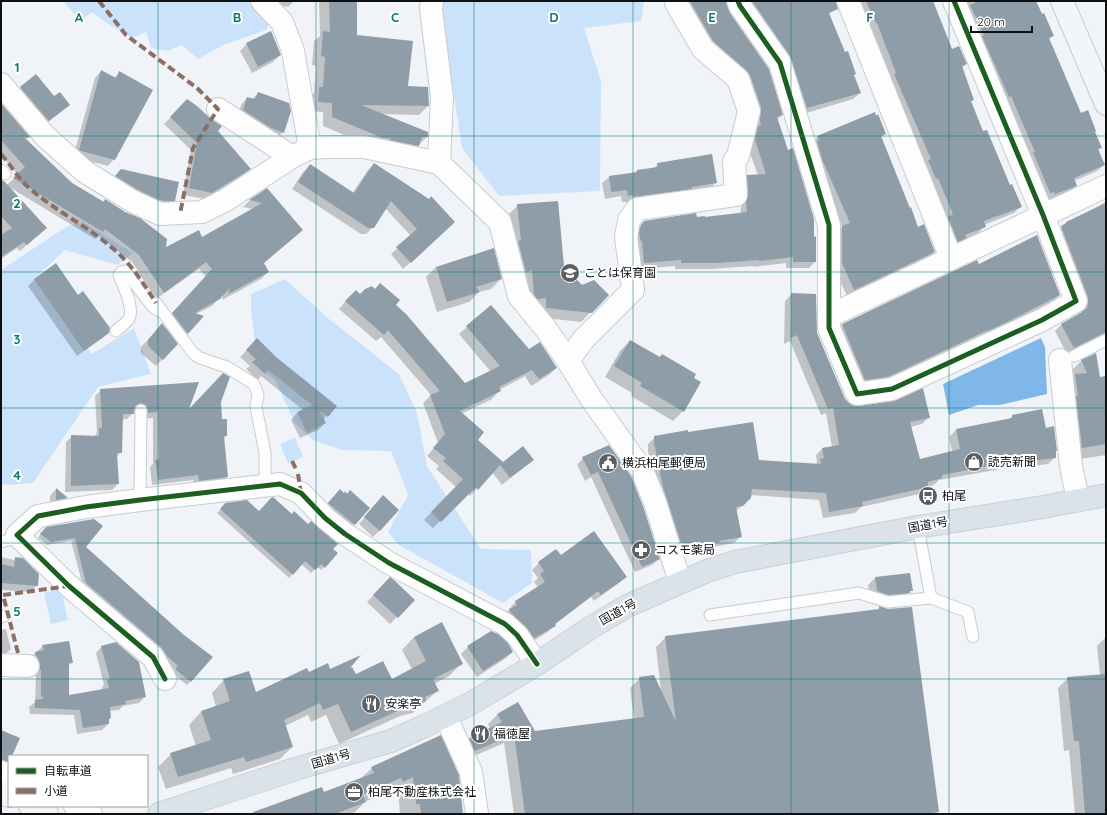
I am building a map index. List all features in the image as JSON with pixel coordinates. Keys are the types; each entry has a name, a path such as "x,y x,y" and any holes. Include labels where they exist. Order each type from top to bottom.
{"highway":[{"name":"国道1号","path":"160,814 292,770 390,741 446,717 537,664 587,630 627,606 707,571 735,562 918,527 1043,507 1106,495"}],"street":[{"path":"262,1 282,22 293,51 301,153"},
{"path":"432,1 431,9 442,97 439,163"},
{"path":"568,361 583,340 633,290 626,237 629,220 637,209 736,195 734,161 738,156 749,111 738,79 703,49 676,4 676,1"},
{"path":"738,1 780,63 829,225 829,328 857,394 892,389 1042,320 1076,301 1043,215 954,1"},
{"path":"848,1 951,258"},
{"path":"1062,1 1106,104"},
{"path":"1,84 45,136 84,171 132,201 160,214 202,212 244,189 301,153 326,147 364,147 439,163 500,222 519,296 546,329 592,400 642,470 655,502 680,582"},
{"path":"218,109 301,153"},
{"path":"829,316 1106,186"},
{"path":"1065,360 1071,466 1078,500"},
{"path":"165,680 153,658 69,586 9,539 38,516 86,507 280,484 301,493 324,518 344,534 389,562 505,624 517,635 537,664"},
{"path":"1,665 28,666"},
{"path":"446,717 471,772 477,814"},
{"path":"32,807 47,814"},
{"path":"76,807 91,814"}],"lane":[{"path":"116,331 129,320 131,314 128,297 119,275 121,272 125,271 152,306 163,314"},
{"path":"156,303 194,353 200,358 227,367 254,384 258,395 256,407 265,453 265,486"},
{"path":"1065,360 1106,340"},
{"path":"140,500 141,410"},
{"path":"918,527 931,598"},
{"path":"710,615 859,592 888,602 931,598 968,612 973,637"}],"shaded area":[{"path":"62,1 259,1 272,17 266,30 223,45 198,59 182,45 168,51 151,48 146,32 132,38 105,22 92,12 81,20"},
{"path":"440,1 644,1 641,21 584,28 601,81 600,191 499,196 462,148 447,50 440,17"},
{"path":"83,222 133,253 117,265 65,250 35,278 92,354 134,328 151,374 98,387 33,483 9,485 1,484 1,270 66,227"},
{"path":"285,279 329,319 399,374 417,413 427,466 481,549 531,550 532,583 503,603 399,545 388,532 408,495 391,451 342,450 313,440 295,423 275,380 258,367 251,310 251,294"},
{"path":"295,437 303,457 288,463 280,444"},
{"path":"61,589 68,620 51,624 44,593"}],"water":[{"path":"1041,338 1045,347 1047,394 1000,405 978,405 949,415 943,384"}],"building":[{"path":"329,1 357,1 357,35 413,41 408,86 428,87 429,106 361,105 428,132 428,137 422,137 419,146 389,140 391,138 383,138 332,117 332,103 318,102 319,87 323,87 325,57 321,56 323,31 330,32"},
{"path":"690,1 726,1 730,13 769,69 783,115 777,117 788,150 793,148 814,219 814,237 816,236 816,262 793,262 793,257 759,261 718,263 681,263 681,260 644,263 642,241 641,242 639,233 641,225 644,221 696,213 697,217 705,217 747,212 747,175 766,174 755,140 758,126 761,125 761,107 750,75 713,41"},
{"path":"752,1 836,1 838,9 829,13 845,52 848,51 856,74 854,75 861,93 807,108 790,56"},
{"path":"866,1 933,1 952,49 959,46 967,64 962,66 974,100 971,101 983,131 987,130 1010,185 1012,184 1022,207 984,221 986,227 965,235 967,238 958,242 948,217 953,214 938,178 936,179 928,160 931,159 894,74 896,73 877,23"},
{"path":"979,1 1036,1 1042,14 1044,13 1054,36 1049,38 1081,113 1088,110 1102,148 1098,149 1105,165 1074,178 1077,186 1055,194 1054,192 1050,193 1033,152 1035,152 1011,96 1009,97 982,36 984,35 970,5"},
{"path":"271,31 281,55 258,67 246,43"},
{"path":"101,70 116,78 119,71 153,90 115,160 79,150"},
{"path":"36,74 54,96 60,92 70,105 49,121 20,87"},
{"path":"258,92 289,103 291,111 284,133 271,128 243,110 247,97 255,99"},
{"path":"187,99 222,126 218,131 251,169 212,193 189,188 197,143 170,117"},
{"path":"1,103 30,137 24,137 72,183 104,202 105,199 125,212 140,218 167,239 166,247 199,230 202,237 262,203 249,200 267,188 303,230 264,263 269,272 228,294 230,288 220,299 195,313 204,316 188,334 172,313 212,269 206,262 164,293 139,255 105,229 103,232 13,178 25,167 1,140"},
{"path":"875,112 876,116 878,114 886,134 881,136 918,227 924,224 935,252 854,290 842,263 842,226 850,223 822,159 817,136"},
{"path":"712,154 717,183 692,187 692,189 633,197 633,195 628,196 627,190 611,192 609,176 658,167 657,163"},
{"path":"374,163 429,199 431,196 455,222 411,263 396,247 417,229 391,201 374,228 368,228 298,182 310,164 354,193"},
{"path":"121,169 179,182 175,201 159,200 138,190 115,176"},
{"path":"1,180 4,181 47,228 27,245 24,242 1,257 1,235 12,228 1,216"},
{"path":"558,201 564,266 582,285 594,280 609,295 592,313 546,308 546,298 537,299 534,295 532,270 526,272 518,241 521,240 517,204"},
{"path":"1106,203 1106,332 1074,348 1061,324 1087,308 1088,297 1061,226 1066,222"},
{"path":"1037,235 1060,295 1005,323 888,377 865,380 842,324 977,260 979,264"},
{"path":"494,248 502,279 476,287 480,292 447,302 436,267"},
{"path":"56,263 78,295 83,291 110,328 109,333 84,351 34,279"},
{"path":"380,283 400,300 396,305 406,314 465,383 500,366 466,326 491,305 529,349 540,342 557,368 539,379 532,370 499,387 501,391 460,411 484,432 478,440 503,462 523,446 534,460 510,478 500,465 478,490 476,487 441,522 431,512 463,479 443,461 446,458 433,448 445,434 430,395 440,391 388,330 384,335 345,301 356,290 360,294 365,289 372,286 375,289"},
{"path":"791,293 816,294 817,333 845,399 849,403 854,406 858,406 894,401 923,388 930,418 910,422 920,459 960,449 956,429 1012,418 1012,415 1042,409 1046,428 1054,426 1057,451 1056,458 1031,461 1031,458 942,475 942,478 928,482 928,487 862,502 863,506 829,512 826,493 752,489 751,498 743,506 736,507 742,537 719,541 720,542 704,546 704,543 683,549 663,487 654,443 654,436 753,422 759,460 821,464 820,459 824,458 822,448 839,445 833,407 828,409 797,335 791,338"},
{"path":"162,323 178,344 163,360 148,346 148,340"},
{"path":"257,338 276,357 337,406 328,417 320,411 326,423 307,433 297,412 312,405 268,370 265,374 252,362 256,359 246,350"},
{"path":"630,340 660,357 662,354 696,374 694,378 701,382 684,412 640,386 642,383 614,366"},
{"path":"1096,353 1100,377 1106,376 1106,444 1082,448 1075,374 1087,373 1081,360"},
{"path":"223,373 230,377 221,402 222,419 227,419 227,436 224,436 228,477 199,481 198,475 158,480 155,460 159,459 158,412 148,413 147,406 141,403 135,406 134,414 123,414 122,453 117,453 119,484 71,486 71,435 99,436 99,428 102,428 100,389 199,382 189,409"},
{"path":"609,445 631,476 643,506 660,559 642,567 598,472 591,475 582,457"},
{"path":"56,488 68,498 56,500"},
{"path":"340,489 344,493 345,491 347,494 350,490 370,508 355,525 328,503"},
{"path":"383,495 399,510 380,531 364,517"},
{"path":"273,497 292,514 294,511 308,524 311,521 338,544 333,549 338,553 325,568 321,564 315,570 305,561 293,575 220,509 225,503 247,500 259,511"},
{"path":"94,519 103,526 86,547 184,635 213,657 191,682 175,669 178,666 167,656 161,647 86,583 75,538 51,542 40,534 46,527"},
{"path":"594,531 627,577 601,595 598,591 555,624 556,626 534,638 527,628 511,613 509,609 517,605 515,601 545,582 540,574 544,571 538,562 556,549 561,555"},
{"path":"15,557 23,558 39,574 38,586 1,583 1,564 14,567"},
{"path":"910,573 913,591 910,591 910,593 889,595 877,591 875,577"},
{"path":"390,577 415,600 398,618 373,595"},
{"path":"879,606 888,609 912,607 939,812 922,814 525,814 514,734 475,751 469,738 502,722 497,714 518,702 535,731 644,717 639,677 654,675 676,722 665,636 879,609"},
{"path":"442,622 463,664 433,679 439,691 425,697 426,701 413,704 351,732 338,704 323,710 320,703 284,720 293,747 246,762 244,757 178,777 170,753 211,740 201,711 230,701 223,679 249,671 256,692 307,668 309,672 328,663 330,669 361,655 350,668 352,667 356,674 383,661 392,679 426,661 414,637"},
{"path":"491,631 498,634 508,643 513,652 483,671 467,646"},
{"path":"69,641 73,663 69,663 69,695 109,688 107,680 110,679 101,646 116,642 139,662 146,697 125,701 126,704 110,707 111,718 109,719 109,724 83,728 80,710 35,708 35,700 43,699 43,697 41,696 41,670 39,671 39,661 35,652 44,650 42,645"},
{"path":"1106,674 1106,814 1085,814 1079,741 1074,741 1067,677"},
{"path":"1,730 20,738 12,755 8,755 8,762 1,760"},
{"path":"441,735 459,775 463,814 421,814 420,804 416,804 413,777 403,782 401,778 366,793 363,795 366,802 335,814 253,814 253,812 322,787 324,792 374,773 371,767"}],"marked path":[{"path":"99,1 126,35 197,88 218,109 193,148 180,214"},
{"path":"1,154 28,187 97,236 119,254 134,271 156,303"},
{"path":"292,461 296,469"},
{"path":"298,474 301,493"},
{"path":"18,653 3,595 69,586"}],"cycle path":[{"path":"738,1 780,63 829,225 829,328 857,394 892,389 1042,320 1076,301 1043,215 954,1"},
{"path":"165,679 153,657 69,586 17,535 38,516 86,507 280,484 301,493 325,518 345,534 389,563 505,624 517,635 537,664"}],"place":[{"name":"ことは保育園","path":"570,273"},
{"name":"読売新聞","path":"974,462"},
{"name":"横浜柏尾郵便局","path":"608,463"},
{"name":"柏尾","path":"928,496"},
{"name":"コスモ薬局","path":"641,550"},
{"name":"安楽亭","path":"371,704"},
{"name":"福徳屋","path":"480,734"},
{"name":"柏尾不動産株式会社","path":"354,792"}]}
